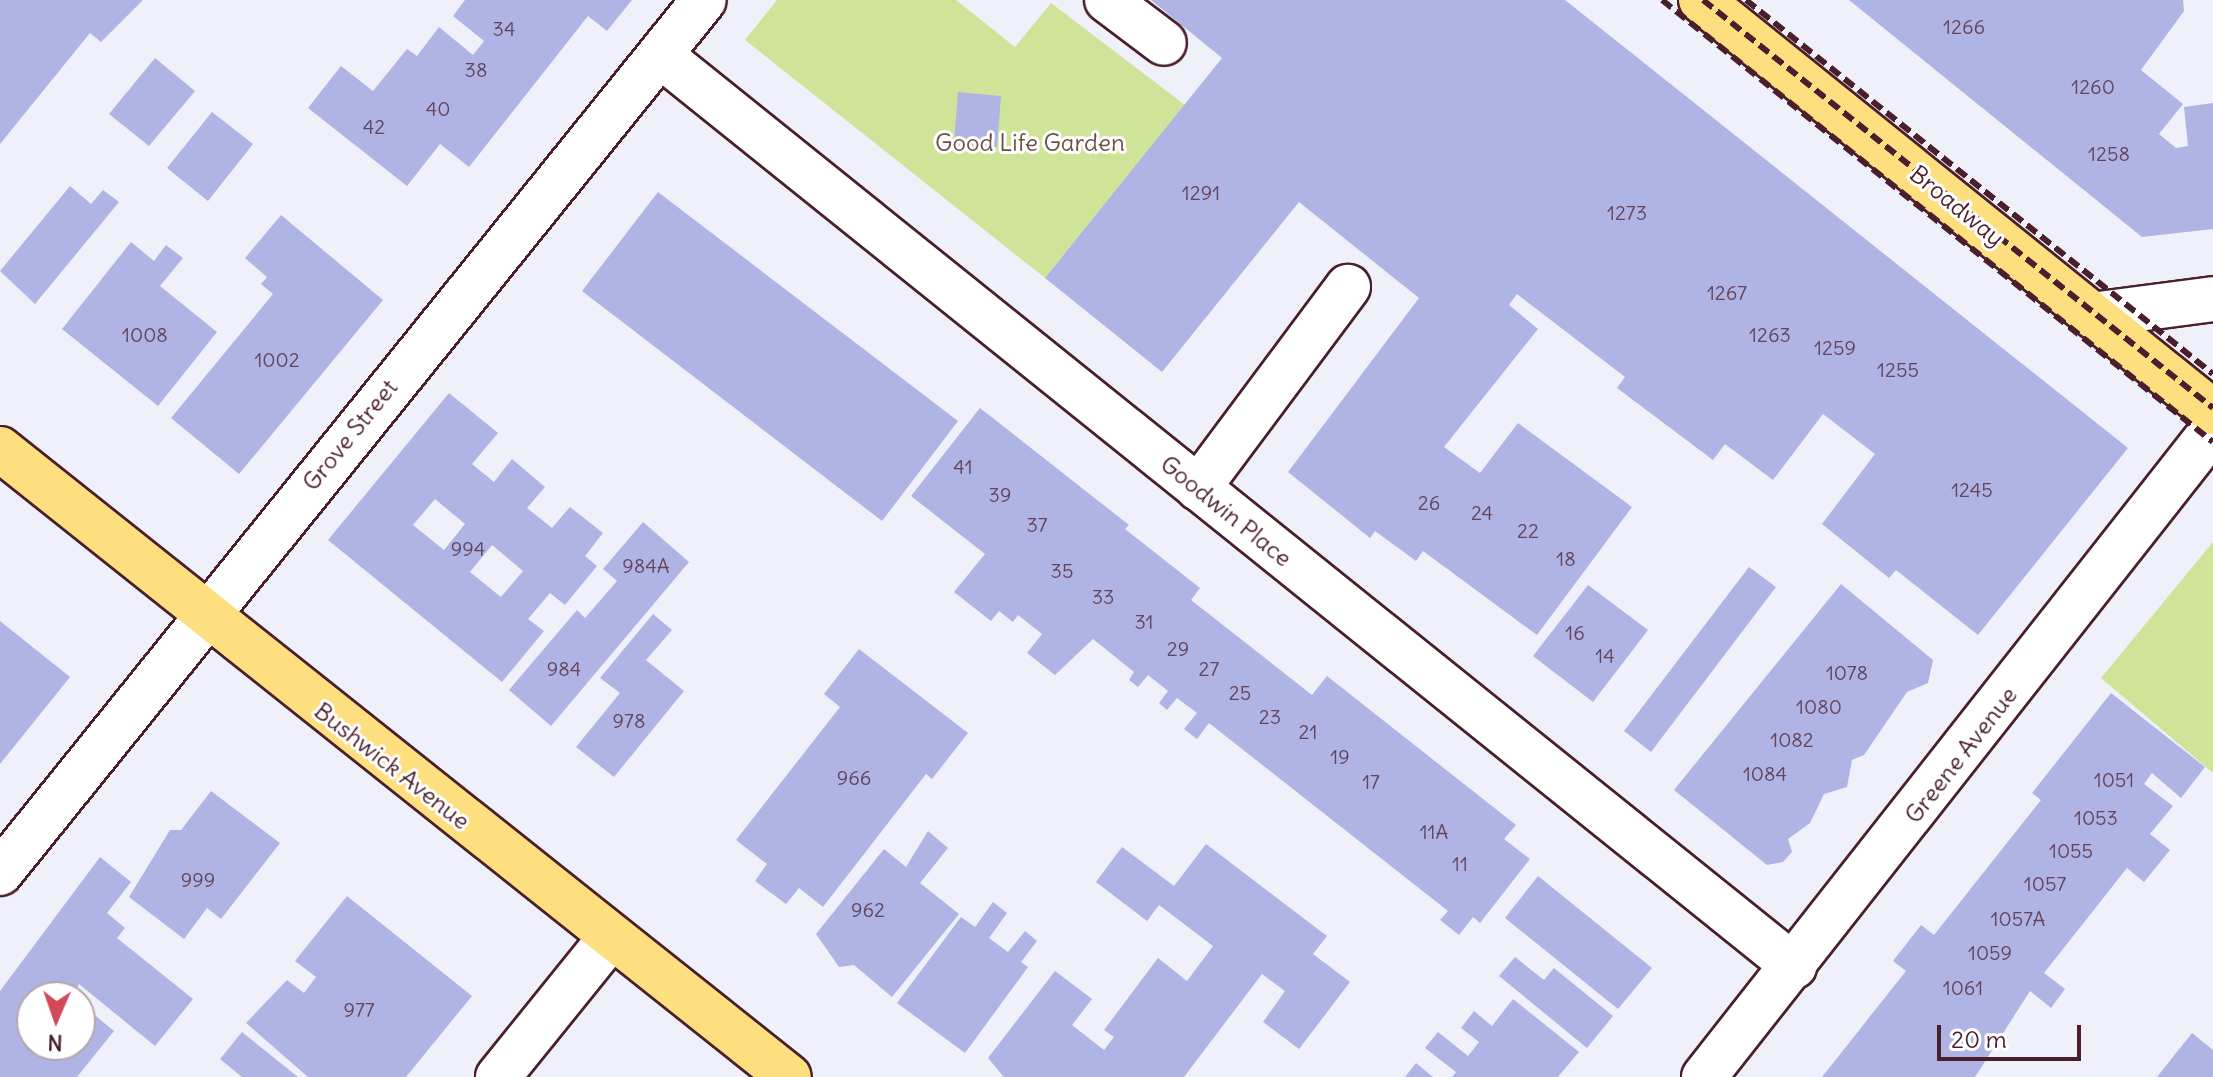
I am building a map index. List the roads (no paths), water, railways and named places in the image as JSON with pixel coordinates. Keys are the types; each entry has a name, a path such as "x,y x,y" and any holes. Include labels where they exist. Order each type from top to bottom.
{"main road":[{"name":"Broadway","path":"1701,0 2213,412"},
{"name":"Bushwick Avenue","path":"0,449 610,938 789,1077"}],"street":[{"name":"Grove Street","path":"0,873 204,614 704,0"},
{"path":"1107,0 1164,43"},
{"name":"Goodwin Place","path":"660,55 1794,966"},
{"path":"1198,488 1348,287"},
{"path":"2092,315 2213,299"},
{"name":"Greene Avenue","path":"1704,1077 2213,430"},
{"path":"498,1077 610,938"}],"railway":[{"path":"1662,0 2213,442"},
{"path":"1703,0 2213,408"},
{"path":"1746,0 2213,374"}],"park label":[{"name":"Good Life Garden","path":"1030,143"}]}
